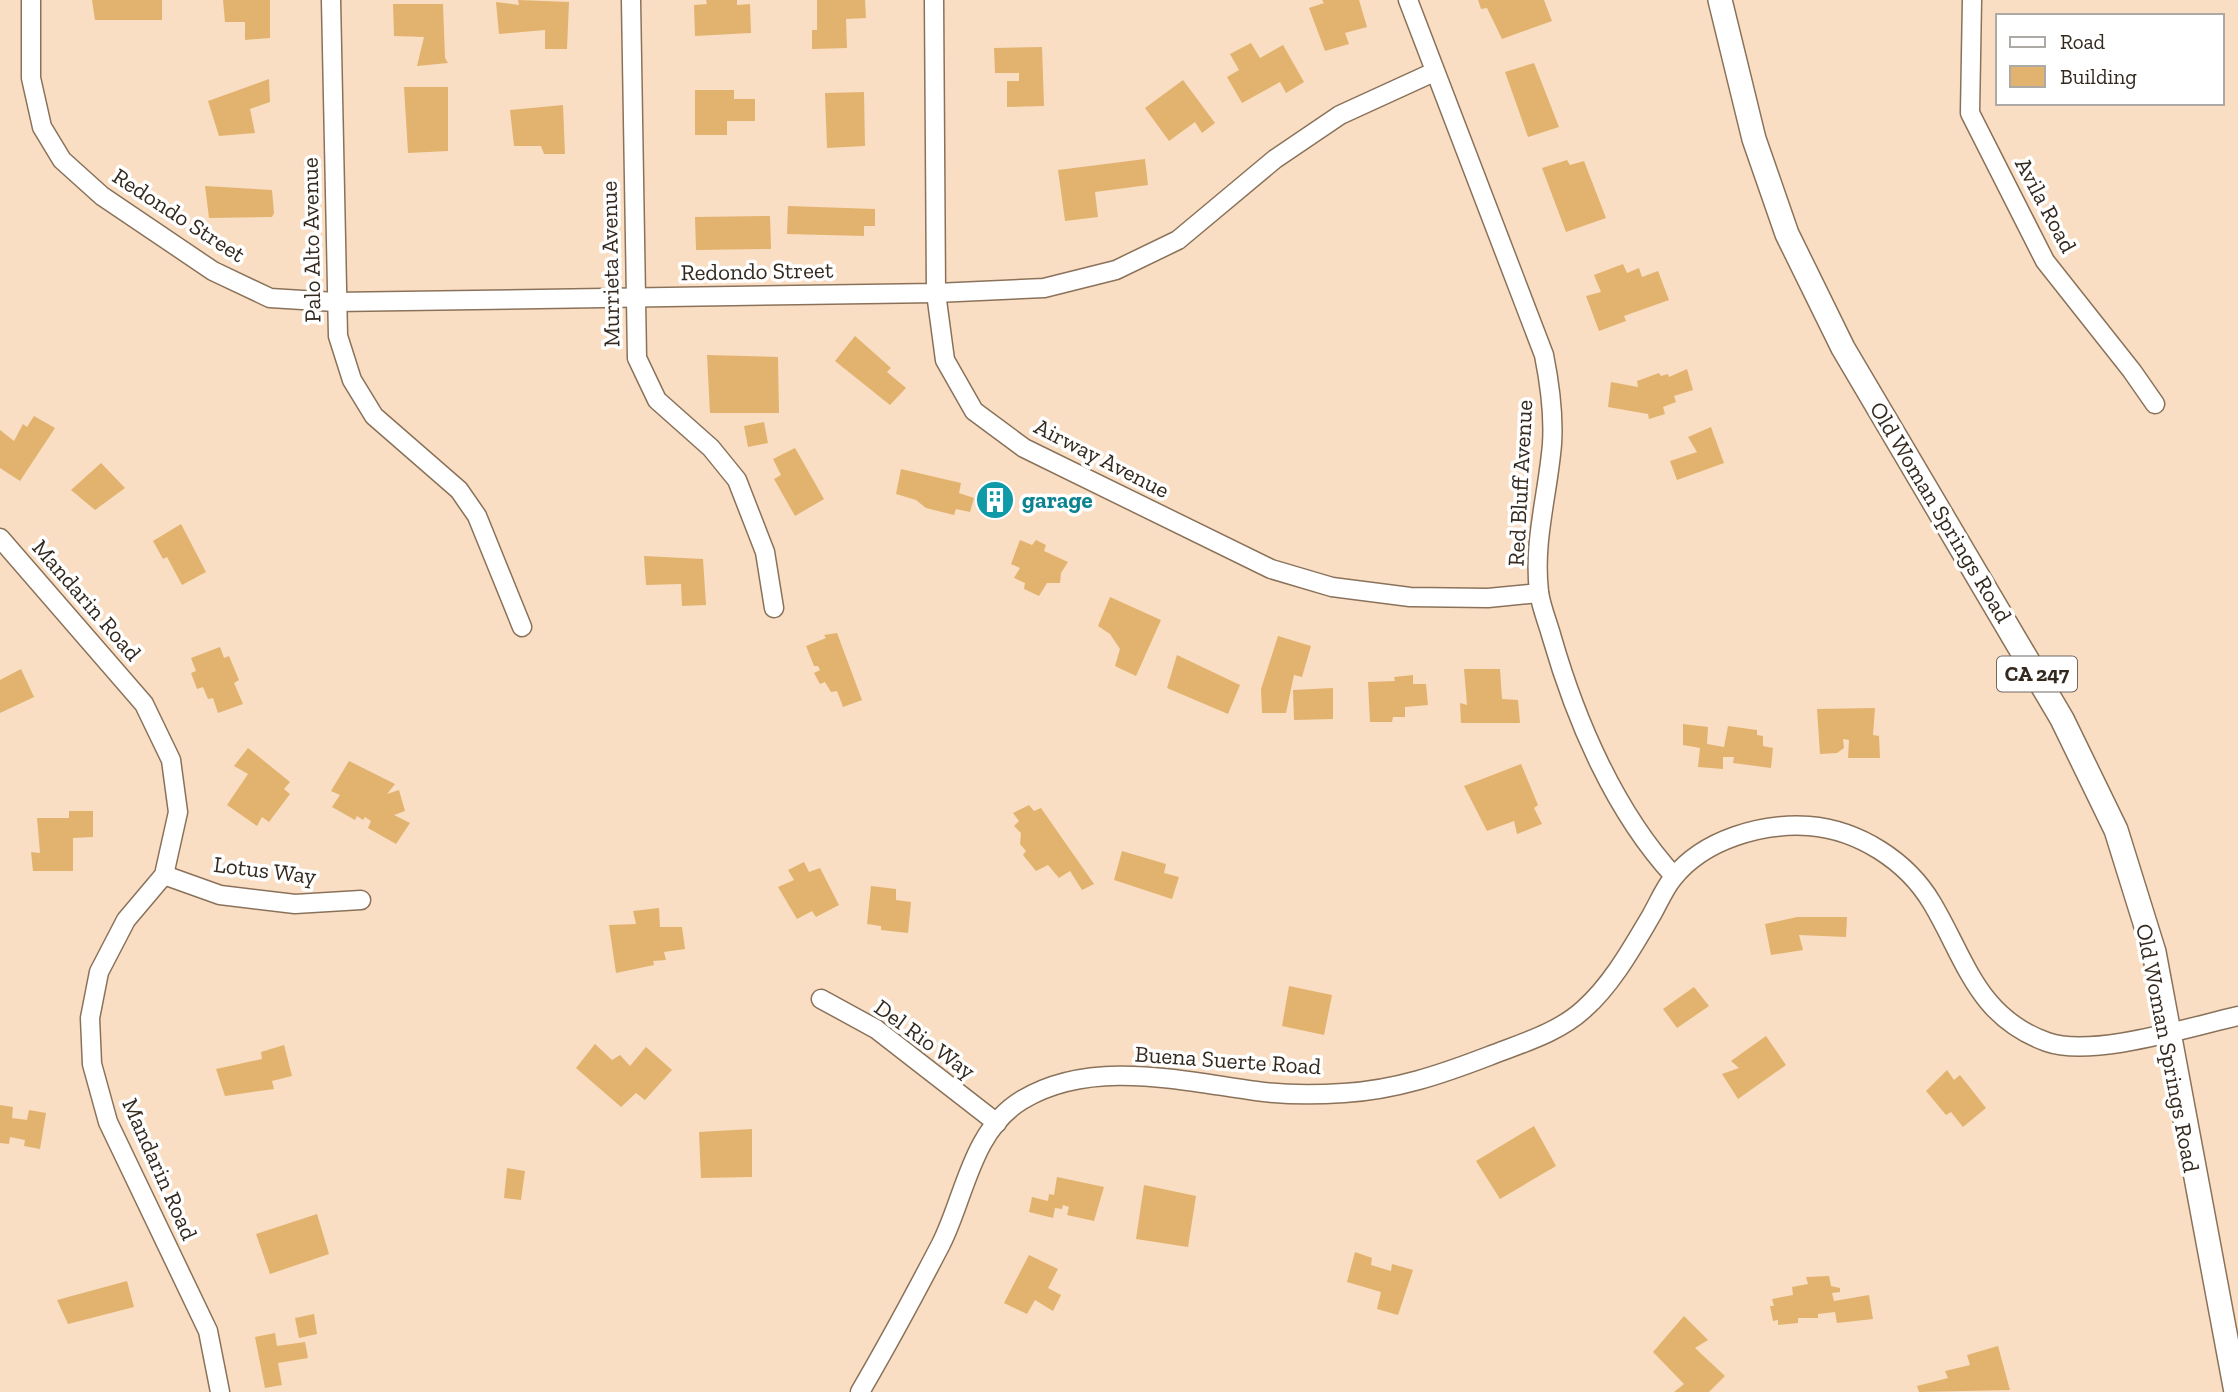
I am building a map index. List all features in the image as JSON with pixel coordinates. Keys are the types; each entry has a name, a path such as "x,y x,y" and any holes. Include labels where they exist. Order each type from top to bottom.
{"main road":[{"name":"Old Woman Springs Road","path":"1720,0 1754,139 1787,234 1843,348 2062,719 2116,830 2154,952 2236,1392"}],"street":[{"name":"Redondo Street","path":"31,0 31,78 42,127 62,160 102,196 213,271 270,298 335,302 936,293 1044,288 1116,270 1178,240 1275,159 1340,115 1434,72"},
{"name":"Palo Alto Avenue","path":"331,0 335,302 338,336 352,380 374,416 459,491 477,516 522,627"},
{"name":"Murrieta Avenue","path":"631,0 637,358 657,400 711,448 737,480 765,552 774,608"},
{"name":"Airway Avenue","path":"934,0 936,293 945,360 974,411 1024,448 1271,569 1332,587 1410,597 1488,597 1539,593"},
{"name":"Red Bluff Avenue","path":"1408,0 1544,355 1553,405 1552,446 1539,520 1539,593 1561,669 1605,773 1647,847 1674,876"},
{"name":"Avila Road","path":"1972,0 1970,113 2045,261 2155,404"},
{"name":"Mandarin Road","path":"0,538 144,704 171,760 178,812 164,874 126,920 99,972 90,1018 92,1064 108,1122 208,1331 220,1392"},
{"name":"Buena Suerte Road","path":"860,1392 944,1239 977,1152 997,1123 1020,1101 1060,1084 1104,1076 1174,1078 1261,1092 1331,1093 1420,1082 1548,1033 1583,1010 1611,978 1674,876 1709,849 1747,831 1810,826 1857,837 1893,858 1930,900 1972,983 2000,1017 2049,1043 2098,1046 2238,1016"},
{"name":"Lotus Way","path":"164,874 220,895 295,904 361,901"},
{"name":"Del Rio Way","path":"821,999 876,1029 997,1123"}],"building":[{"path":"92,0 162,0 162,20 95,20"},
{"path":"223,0 270,0 270,38 245,40 245,22 225,22"},
{"path":"518,0 569,2 567,49 545,49 545,30 499,34 496,2 519,5"},
{"path":"706,0 737,0 737,5 750,4 751,33 695,36 694,5 707,4"},
{"path":"817,0 865,0 866,18 846,19 847,48 812,49 812,30 817,30"},
{"path":"1322,0 1359,0 1367,27 1345,33 1349,44 1325,51 1309,8 1324,3"},
{"path":"1478,0 1544,0 1552,21 1502,39 1487,8 1481,9"},
{"path":"393,4 443,4 445,58 448,63 417,66 424,37 394,36"},
{"path":"1251,43 1260,58 1283,45 1304,82 1286,93 1280,82 1242,103 1227,77 1239,70 1230,54"},
{"path":"1042,47 1044,106 1007,107 1007,81 1019,81 1019,73 995,73 994,48"},
{"path":"1534,63 1559,127 1528,137 1505,72"},
{"path":"269,79 270,102 250,109 255,133 219,136 208,101"},
{"path":"1183,80 1215,123 1202,133 1195,122 1169,141 1145,108"},
{"path":"404,87 448,87 448,151 408,153"},
{"path":"695,90 734,90 734,99 755,99 755,121 727,121 727,135 695,135"},
{"path":"864,92 865,146 827,148 825,93"},
{"path":"563,105 565,154 544,154 541,146 514,146 510,110"},
{"path":"1145,159 1148,185 1095,192 1098,217 1065,221 1058,170"},
{"path":"1567,160 1570,165 1584,161 1606,218 1566,232 1542,168"},
{"path":"205,186 272,190 274,213 272,217 209,218"},
{"path":"788,206 875,209 875,226 864,226 864,236 787,234"},
{"path":"770,216 771,249 696,250 695,217"},
{"path":"1623,264 1627,273 1639,268 1642,277 1658,271 1669,300 1624,316 1626,321 1599,331 1586,296 1601,292 1594,275"},
{"path":"855,336 891,368 887,372 906,388 890,405 835,361"},
{"path":"707,355 778,357 779,413 710,413"},
{"path":"1687,369 1693,390 1674,396 1676,402 1663,407 1665,414 1649,419 1648,414 1608,407 1611,382 1638,387 1637,381 1659,373 1661,376 1668,374 1669,377"},
{"path":"34,416 55,428 20,481 0,468 0,430 14,441 23,424 27,427"},
{"path":"764,422 768,443 748,447 744,426"},
{"path":"1711,427 1724,463 1677,480 1670,461 1697,452 1688,437"},
{"path":"795,448 824,499 795,516 774,479 781,475 773,459"},
{"path":"101,463 125,488 95,510 71,490"},
{"path":"901,469 961,483 959,493 974,498 970,512 956,509 954,515 926,508 916,500 896,494"},
{"path":"181,524 206,572 182,585 167,557 163,559 153,541"},
{"path":"1020,540 1032,545 1036,540 1046,545 1044,551 1068,562 1061,573 1060,583 1047,583 1039,596 1024,589 1025,583 1014,578 1020,568 1011,564"},
{"path":"644,556 703,559 706,605 682,606 681,584 646,585"},
{"path":"1110,597 1161,620 1136,676 1115,666 1120,649 1110,634 1098,626"},
{"path":"837,633 862,700 843,707 837,691 831,692 825,682 820,684 814,673 820,670 818,666 814,666 806,646 826,638 824,635"},
{"path":"1278,636 1311,646 1302,677 1294,675 1286,713 1262,713 1261,689"},
{"path":"220,647 224,658 229,656 239,680 234,683 243,704 218,713 213,698 208,699 203,687 197,689 191,673 196,671 191,658"},
{"path":"1177,655 1240,685 1228,714 1167,688"},
{"path":"21,669 34,697 0,713 0,680"},
{"path":"1464,669 1500,669 1502,699 1518,700 1520,723 1461,723 1460,703 1467,705"},
{"path":"1413,675 1413,684 1426,684 1428,705 1405,707 1405,717 1393,717 1392,722 1370,722 1368,682 1395,681 1394,677"},
{"path":"1333,688 1333,719 1294,720 1293,690"},
{"path":"1875,708 1873,735 1879,736 1880,758 1848,758 1849,740 1843,739 1844,748 1837,753 1820,754 1817,709"},
{"path":"1683,724 1708,727 1707,744 1724,747 1728,726 1757,730 1757,735 1763,736 1763,746 1773,748 1771,768 1733,763 1734,757 1723,757 1723,769 1698,767 1700,748 1683,745"},
{"path":"248,748 290,782 284,789 290,794 269,822 262,817 257,826 227,805 248,774 234,766"},
{"path":"349,761 395,784 387,794 399,790 405,811 394,815 410,823 396,844 368,828 371,821 365,817 363,820 357,816 355,820 332,807 340,795 331,791"},
{"path":"1521,764 1538,805 1534,808 1542,824 1517,834 1514,821 1487,831 1464,786"},
{"path":"1029,805 1034,811 1041,808 1094,884 1082,890 1070,871 1059,878 1048,865 1036,871 1023,855 1026,851 1020,844 1021,833 1014,826 1019,821 1013,813"},
{"path":"69,811 93,811 93,837 73,838 73,871 33,871 31,852 40,853 37,818 69,818"},
{"path":"1122,851 1166,864 1164,873 1179,877 1172,899 1114,880"},
{"path":"804,862 809,872 820,868 839,905 816,917 812,911 797,919 778,887 794,880 788,870"},
{"path":"871,886 896,889 896,900 911,902 908,933 881,930 881,926 867,924"},
{"path":"659,908 660,927 682,927 685,949 664,952 666,960 653,961 654,965 616,973 609,925 636,924 633,911"},
{"path":"1797,917 1847,917 1846,937 1799,935 1803,950 1771,955 1765,924"},
{"path":"1289,986 1332,995 1324,1035 1282,1026"},
{"path":"1694,987 1709,1006 1677,1028 1663,1009"},
{"path":"1766,1036 1786,1065 1738,1099 1722,1074 1739,1068 1731,1061"},
{"path":"595,1044 612,1060 620,1055 630,1066 646,1047 672,1070 645,1100 636,1093 621,1107 576,1068"},
{"path":"284,1045 292,1076 272,1081 274,1089 225,1096 216,1069 262,1059 261,1052"},
{"path":"1947,1070 1954,1080 1960,1075 1986,1108 1963,1127 1951,1112 1946,1115 1926,1091"},
{"path":"0,1105 13,1107 12,1118 27,1120 29,1110 46,1113 40,1149 24,1146 25,1140 10,1137 9,1144 0,1143"},
{"path":"1534,1126 1556,1166 1500,1199 1476,1161"},
{"path":"752,1129 752,1177 701,1178 699,1132"},
{"path":"507,1168 525,1171 521,1200 504,1198"},
{"path":"1057,1177 1104,1187 1094,1221 1067,1215 1069,1207 1063,1205 1062,1209 1055,1208 1053,1218 1029,1212 1032,1197 1048,1201 1049,1194 1054,1195"},
{"path":"1144,1185 1196,1196 1188,1247 1136,1239"},
{"path":"317,1214 329,1254 270,1274 256,1234"},
{"path":"1355,1252 1372,1258 1371,1265 1391,1271 1392,1264 1413,1270 1398,1315 1377,1309 1381,1292 1347,1282"},
{"path":"1029,1255 1058,1269 1048,1288 1061,1295 1053,1311 1035,1300 1027,1314 1004,1303"},
{"path":"1829,1276 1831,1286 1840,1288 1840,1292 1832,1293 1834,1301 1869,1295 1873,1319 1837,1323 1835,1312 1818,1314 1818,1318 1798,1318 1798,1323 1778,1325 1778,1320 1773,1321 1770,1306 1774,1306 1772,1299 1793,1295 1792,1287 1808,1284 1806,1277"},
{"path":"127,1281 134,1307 68,1324 57,1300"},
{"path":"314,1314 317,1334 299,1338 295,1318"},
{"path":"1684,1316 1708,1340 1695,1348 1725,1376 1709,1392 1674,1392 1684,1384 1653,1352"},
{"path":"275,1333 277,1346 305,1342 308,1358 278,1363 282,1385 265,1388 255,1337"},
{"path":"1998,1346 2010,1390 1919,1392 1917,1386 1948,1378 1945,1371 1970,1365 1967,1355"}],"place":[{"name":"garage","path":"995,500"}]}
